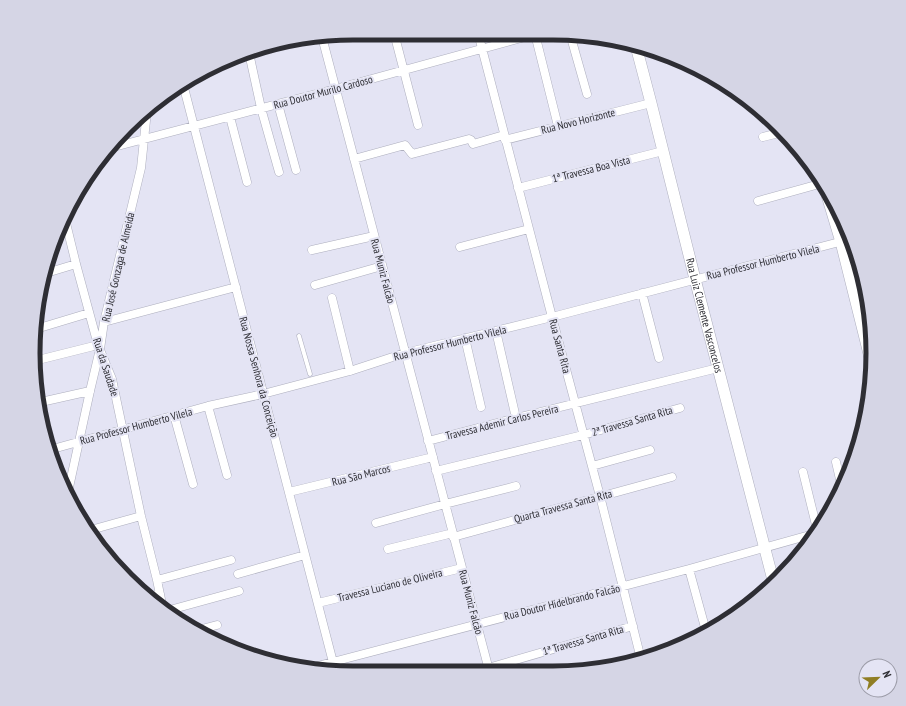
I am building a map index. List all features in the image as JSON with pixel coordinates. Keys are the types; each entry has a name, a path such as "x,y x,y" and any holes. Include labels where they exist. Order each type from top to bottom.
{"street":[{"path":"396,40 418,125"},
{"name":"Rua Santa Rita","path":"480,40 600,496 639,653"},
{"name":"Rua Doutor Murilo Cardoso","path":"119,146 335,89 512,40"},
{"path":"536,40 558,126"},
{"path":"572,41 587,94"},
{"name":"Rua Muniz Falcão","path":"323,42 487,666"},
{"name":"Rua Luiz Clemente Vasconcelos","path":"638,52 772,576"},
{"path":"250,58 261,108 279,172"},
{"name":"Rua Nossa Senhora da Conceição","path":"184,89 333,665"},
{"name":"Rua Novo Horizonte","path":"354,159 405,145 412,154 469,139 473,144 505,138 651,103"},
{"path":"278,104 296,170"},
{"path":"230,117 247,182"},
{"name":"Rua José Gonzaga de Almeida","path":"69,485 104,322 141,168 146,119"},
{"path":"763,137 776,134"},
{"name":"1ª Travessa Boa Vista","path":"518,188 663,151"},
{"path":"758,201 817,185"},
{"name":"Rua da Saudade","path":"67,227 99,347 112,378 141,516 161,600"},
{"path":"460,247 529,229"},
{"path":"312,250 374,236"},
{"name":"Rua Professor Humberto Vilela","path":"55,448 208,406 263,394 311,378 350,371 405,353 642,294 845,240"},
{"path":"848,249 865,331"},
{"path":"51,272 76,264"},
{"path":"314,284 382,266"},
{"path":"104,322 236,287"},
{"path":"642,294 659,358"},
{"path":"332,298 350,371"},
{"path":"42,327 89,313"},
{"path":"496,331 516,418"},
{"path":"465,338 481,407"},
{"path":"40,360 99,347"},
{"path":"575,403 718,368"},
{"path":"44,401 90,390"},
{"name":"Travessa Ademir Carlos Pereira","path":"428,440 575,403"},
{"path":"208,406 226,475"},
{"name":"2ª Travessa Santa Rita","path":"436,471 583,435 680,408"},
{"path":"174,415 193,484"},
{"path":"592,466 650,450"},
{"name":"Rua São Marcos","path":"289,492 433,457"},
{"path":"836,462 840,478"},
{"path":"803,472 815,524"},
{"name":"Quarta Travessa Santa Rita","path":"453,535 672,477"},
{"path":"376,523 516,486"},
{"path":"94,529 141,516"},
{"path":"388,549 453,535"},
{"name":"Rua Doutor Hidelbrando Falcão","path":"324,664 689,569 807,536"},
{"path":"238,574 305,554"},
{"path":"157,580 231,560"},
{"name":"Travessa Luciano de Oliveira","path":"318,603 462,568"},
{"path":"689,569 705,627"},
{"path":"173,609 239,591"},
{"path":"155,595 160,594"},
{"path":"204,628 217,625"},
{"name":"1ª Travessa Santa Rita","path":"498,666 632,626"}],"lane":[{"path":"299,336 311,378"}]}
